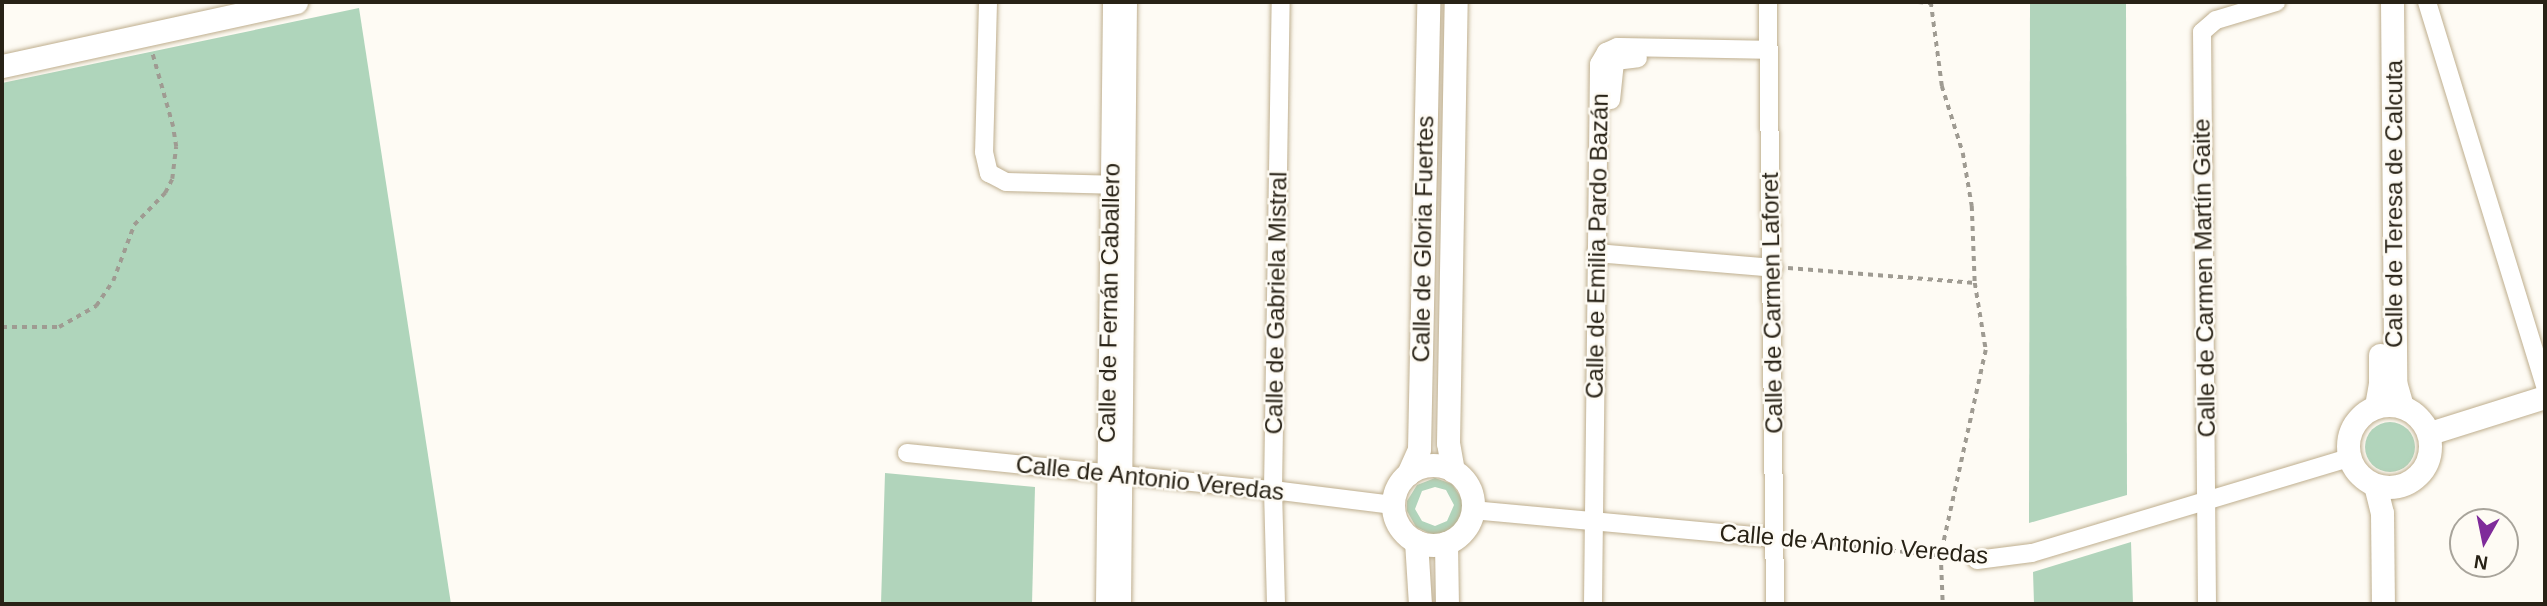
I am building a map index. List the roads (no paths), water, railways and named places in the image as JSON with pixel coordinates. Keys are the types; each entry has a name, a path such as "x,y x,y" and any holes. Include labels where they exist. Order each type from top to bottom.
{"street":[{"path":"2,66 296,2"},
{"path":"988,2 984,152 989,173 1006,182 1118,185"},
{"name":"Calle de Fernán Caballero","path":"1112,2 1118,185 1115,474 1122,604"},
{"name":"Calle de Fernán Caballero","path":"1118,185 1128,2"},
{"name":"Calle de Gabriela Mistral","path":"1270,2 1269,490 1276,604"},
{"name":"Calle de Gabriela Mistral","path":"1265,604 1281,2"},
{"name":"Calle de Gloria Fuertes","path":"1408,474 1419,449 1428,2"},
{"name":"Calle de Gloria Fuertes","path":"1453,471 1448,443 1456,2"},
{"name":"Calle de Carmen Laforet","path":"1768,2 1776,604"},
{"name":"Calle de Carmen Martín Gaite","path":"2207,604 2202,32 2216,20 2276,2"},
{"name":"Calle de Teresa de Calcuta","path":"2375,406 2380,383 2376,2"},
{"path":"2418,2 2432,22"},
{"path":"2427,2 2545,385"},
{"name":"Calle de Teresa de Calcuta","path":"2395,8 2395,382 2402,405"},
{"name":"Calle de Emilia Pardo Bazán","path":"1605,604 1600,522 1601,253 1611,73 1615,61 1623,58 1768,55"},
{"path":"1601,253 1773,268"},
{"path":"2430,433 2545,397"},
{"path":"2402,405 2419,416 2430,433 2430,455 2420,474 2402,486 2375,485 2359,475 2349,458 2348,437 2358,417 2375,406 2402,405"},
{"name":"Calle de Antonio Veredas","path":"907,453 1393,505"},
{"name":"Calle de Antonio Veredas","path":"1977,560 2032,554 2349,458"},
{"path":"1425,466 1453,471 1469,488 1473,510 1464,530 1446,543 1426,544 1416,541 1399,527 1393,505 1400,483 1408,474 1425,466"},
{"name":"Calle de Fernán Caballero","path":"1105,604 1115,474"},
{"path":"2375,485 2382,513 2383,604"},
{"path":"2398,604 2397,513 2402,486"},
{"name":"Calle de Antonio Veredas","path":"1473,510 1775,538"},
{"name":"Calle de Emilia Pardo Bazán","path":"1593,604 1600,522"},
{"path":"1416,541 1420,604"},
{"path":"1446,543 1447,604"}]}
